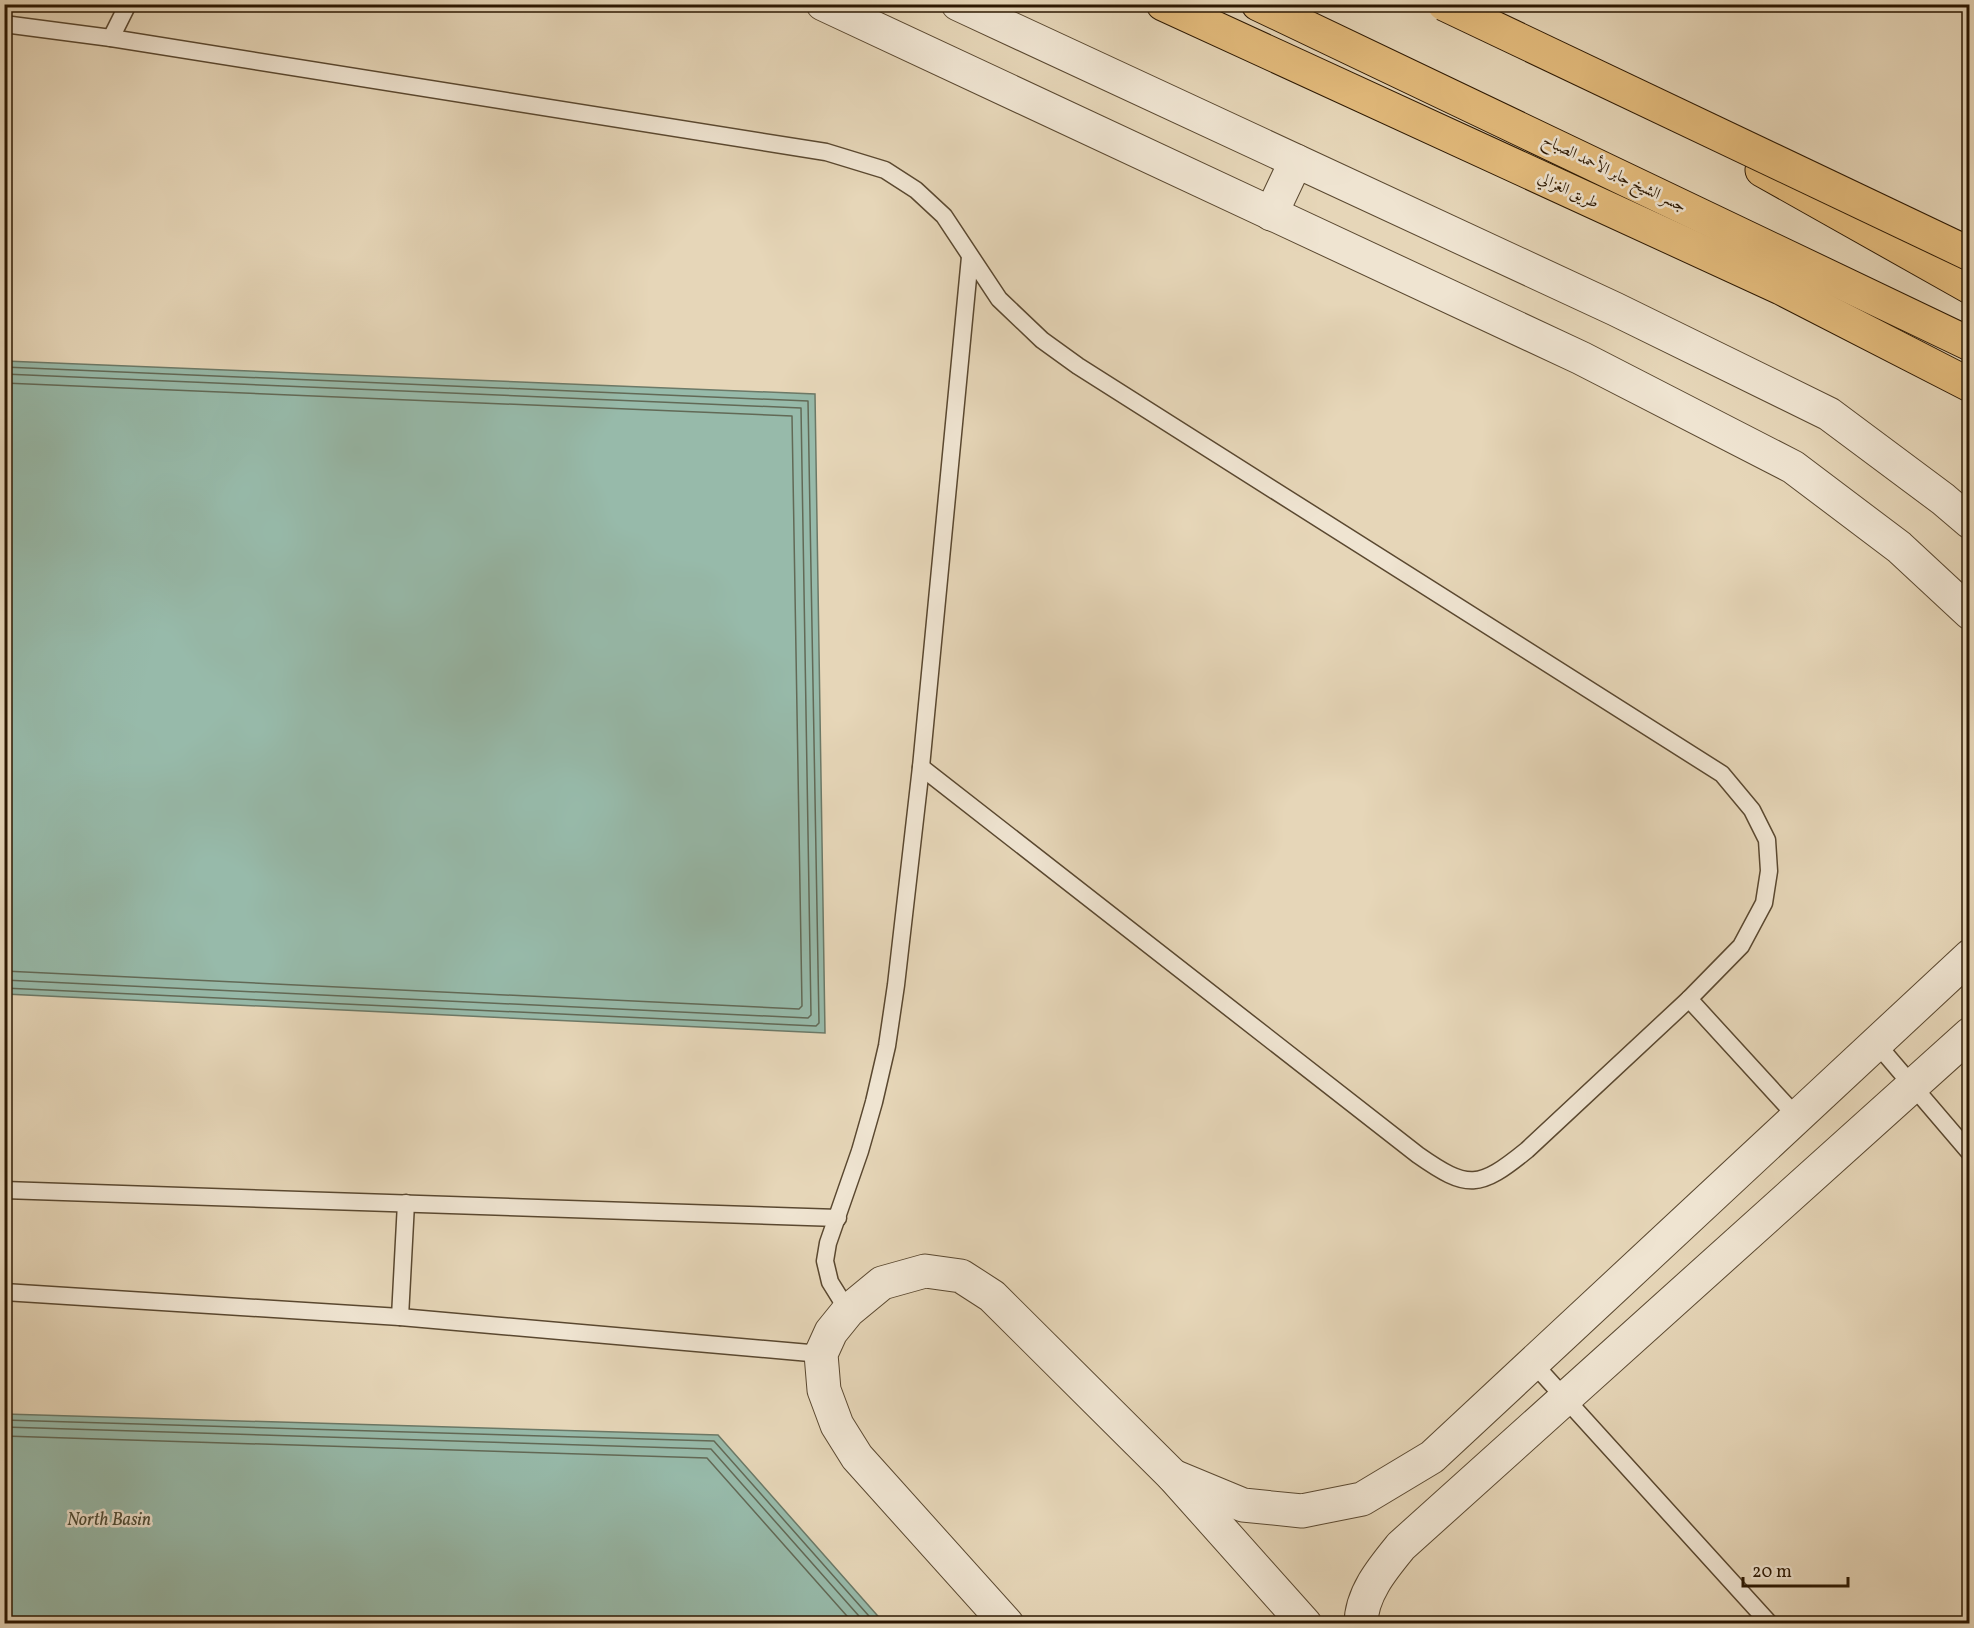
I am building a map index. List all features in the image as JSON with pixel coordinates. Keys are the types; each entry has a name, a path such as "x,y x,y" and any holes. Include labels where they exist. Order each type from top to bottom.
{"main road":[{"name":"طريق الغزالي","path":"1163,4 1782,288 1970,385"},
{"name":"جسر الشيخ جابر الأحمد الصباح","path":"1258,4 1970,344"},
{"path":"1444,4 1970,255"},
{"path":"1467,4 1970,286"}],"street":[{"path":"823,4 1581,358 1793,467 1899,547 1970,613"},
{"path":"958,4 1615,309 1829,414 1943,499 1970,522"},
{"path":"1271,214 1296,161"},
{"path":"1173,1476 1243,1506 1302,1511 1362,1499 1432,1457 1970,956"},
{"path":"1361,1623 1361,1615 1375,1578 1401,1546 1970,1034"},
{"path":"1007,1623 857,1456 837,1425 824,1390 821,1354 831,1332 848,1311 882,1283 925,1271 961,1276 992,1296 1173,1476 1305,1623"}],"lane":[{"path":"111,38 128,4"},
{"path":"4,24 111,38 826,152 885,170 916,190 944,216 999,299 1042,340 1078,366 1722,774 1752,810 1767,840 1769,871 1764,903 1741,946 1689,999 1527,1150 1499,1173 1471,1182 1447,1175 1408,1148 921,767"},
{"path":"848,1311 830,1282 825,1261 828,1242 868,1122 887,1046 896,985 921,767 970,256"},
{"path":"1689,999 1797,1117"},
{"path":"1876,1043 1970,1153"},
{"path":"4,1190 837,1218"},
{"path":"400,1317 406,1203"},
{"path":"4,1292 400,1317 821,1354"},
{"path":"1533,1363 1770,1623"}],"water":[{"path":"5,361 815,394 825,1033 5,994"},
{"name":"North Basin","path":"5,1414 718,1435 884,1623 5,1623"}]}
